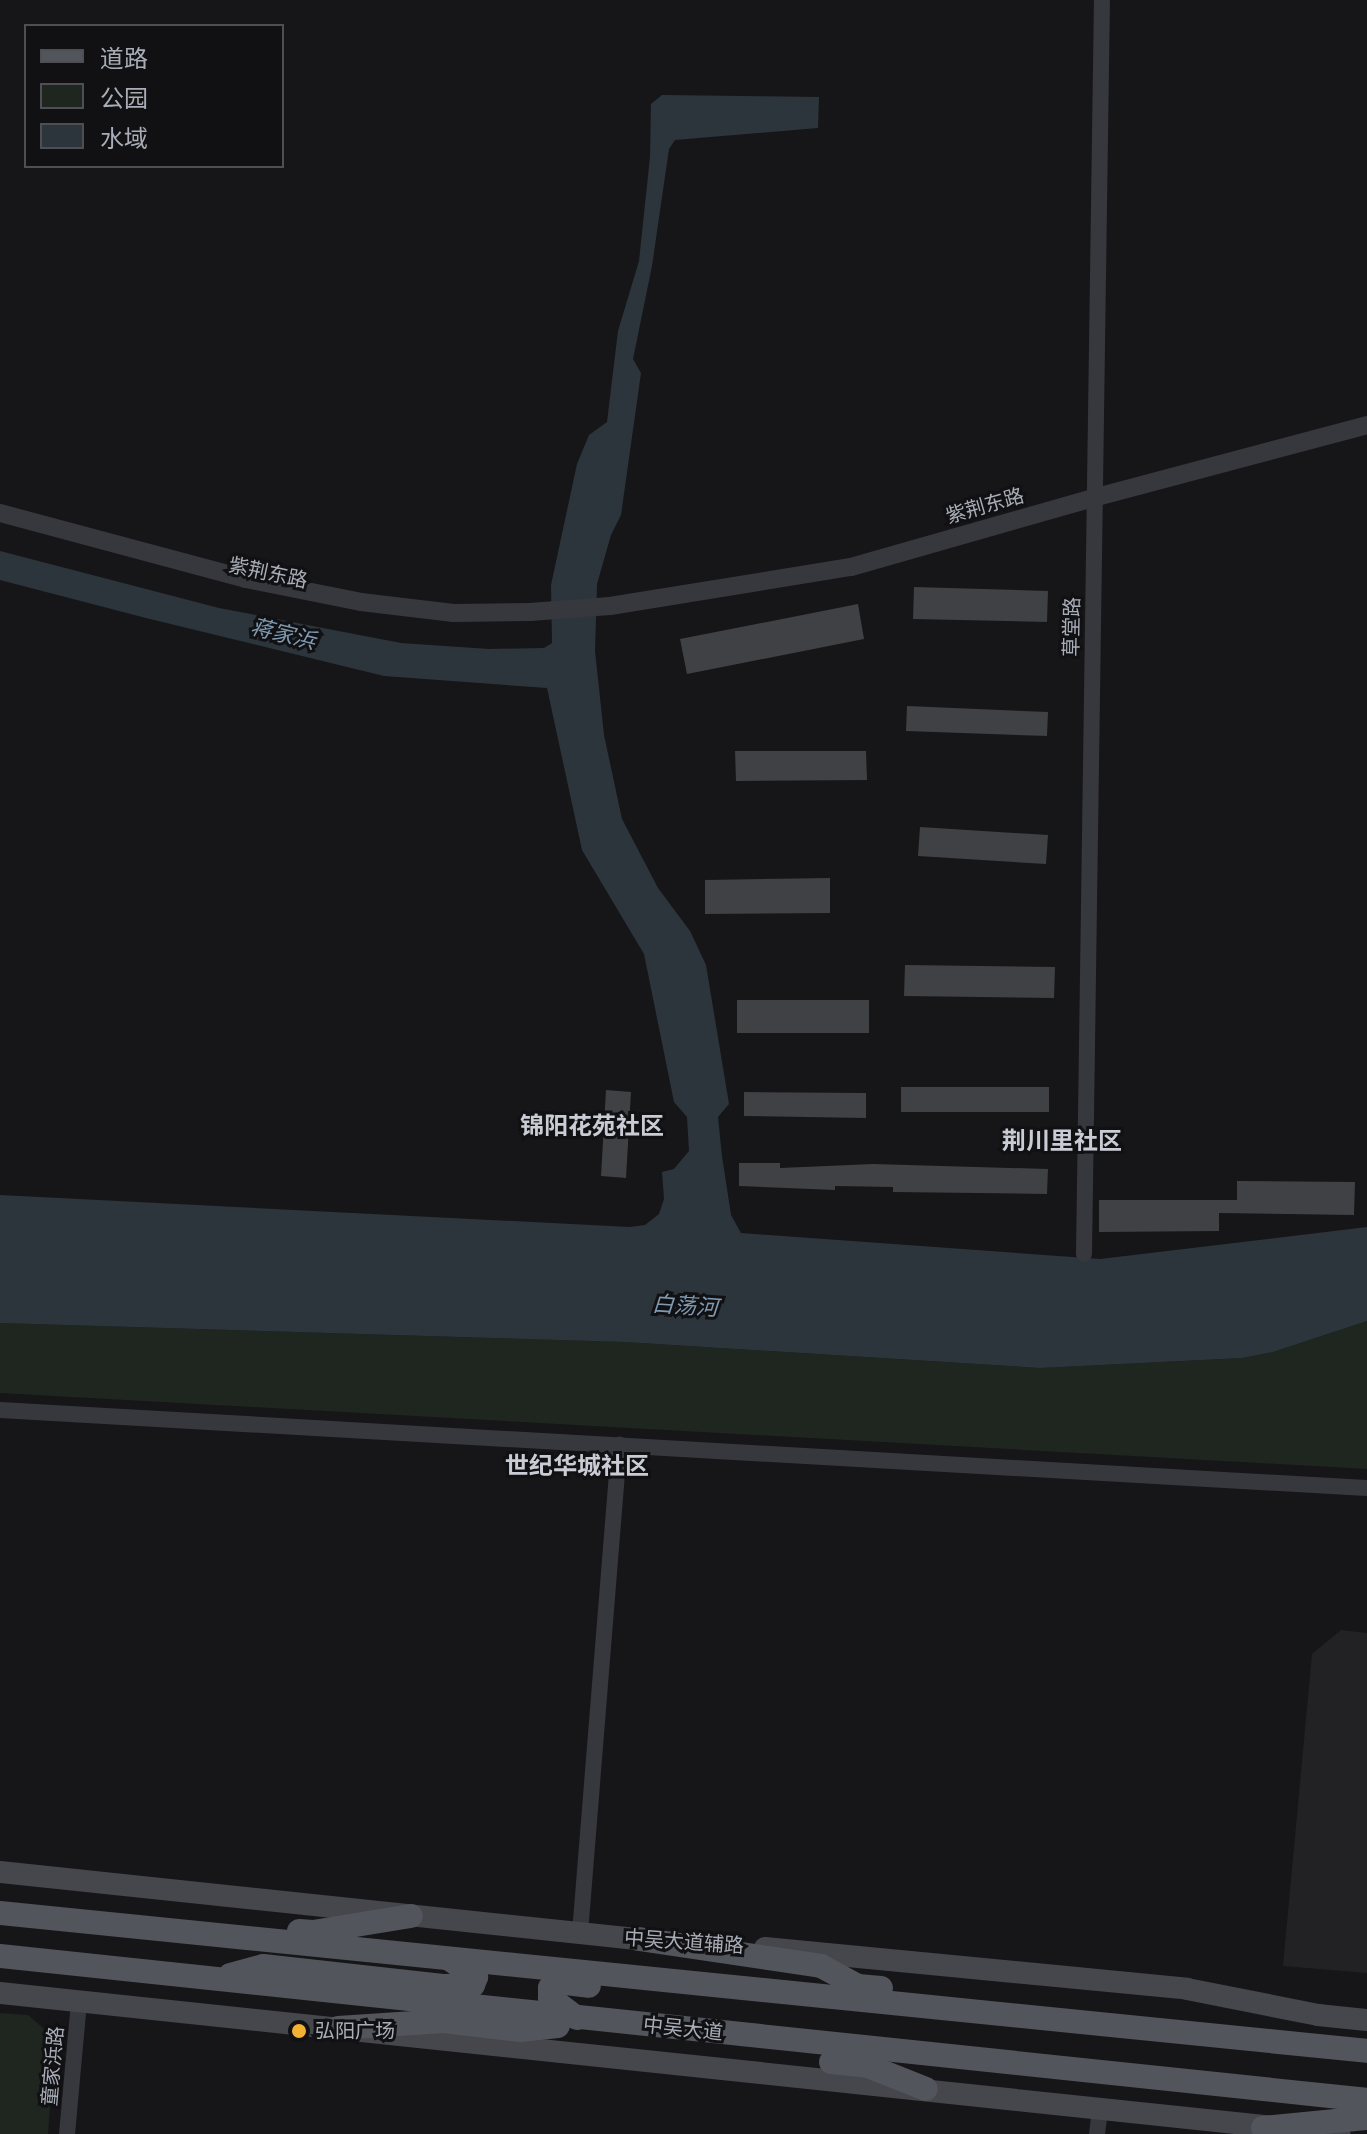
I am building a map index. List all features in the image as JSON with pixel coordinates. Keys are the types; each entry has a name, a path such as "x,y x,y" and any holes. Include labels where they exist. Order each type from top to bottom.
{"main road":[{"name":"中吴大道辅路","path":"0,1872 639,1939 813,1951 1187,1989 1318,2015 1367,2020"},
{"path":"0,1913 1367,2051"},
{"path":"161,1929 229,1922 313,1932 411,1916"},
{"path":"639,1939 821,1966 858,1986 919,1991 983,2012"},
{"name":"中吴大道","path":"0,1956 1367,2100"},
{"path":"216,1979 263,1966 445,1986 473,1985 476,1977 469,1970 446,1958"},
{"path":"588,2019 550,1998 550,1988 566,1983 724,2000 786,1992"},
{"path":"0,1993 1340,2134"},
{"path":"338,2028 444,2021 520,2030 588,2019"},
{"path":"736,2035 808,2059 868,2066 926,2089"},
{"path":"1263,2128 1367,2118"}],"street":[{"name":"草堂路","path":"1084,1254 1102,0"},
{"name":"紫荆东路","path":"0,526 228,587 326,608 424,621 532,617 611,610 851,567 1093,503 1367,425"},
{"name":"紫荆东路","path":"1093,503 1367,437"},
{"name":"紫荆东路","path":"0,513 246,579 361,602 453,613 532,617"},
{"path":"0,1410 1367,1488"},
{"path":"580,1933 619,1445"},
{"name":"童家浜路","path":"67,2134 79,2001"},
{"path":"1097,2134 1100,2108"}],"shaded area":[{"path":"1341,1630 1367,1633 1367,1973 1283,1966 1312,1654"}],"green space":[{"path":"1367,1321 1367,1469 0,1393 0,1323 625,1342 1040,1368 1242,1358 1273,1352"},
{"path":"0,2013 28,2015 55,2038 48,2134 0,2134"}],"water":[{"path":"662,95 819,97 818,128 675,140 669,149 652,266 633,359 641,373 621,515 611,535 597,584 595,651 604,735 622,819 658,888 690,931 706,965 729,1104 718,1117 722,1156 731,1215 741,1233 1100,1259 1367,1227 1367,1321 1273,1352 1242,1358 1040,1368 625,1342 0,1323 0,1195 630,1227 645,1225 659,1214 664,1199 662,1172 674,1169 689,1151 687,1117 674,1102 644,954 582,850 547,688 384,676 146,618 0,580 0,551 219,608 401,643 489,649 544,648 552,643 551,585 577,464 589,435 607,422 618,331 639,261 650,157 651,104"}],"building":[{"path":"914,587 1048,591 1047,622 913,619"},
{"path":"858,604 864,639 687,674 680,639"},
{"path":"907,706 1048,712 1047,736 906,731"},
{"path":"735,751 866,751 867,780 736,781"},
{"path":"920,827 1048,835 1046,864 918,856"},
{"path":"830,878 830,913 705,914 705,880"},
{"path":"905,965 1055,967 1054,998 904,996"},
{"path":"737,1000 869,1000 869,1033 737,1033"},
{"path":"901,1087 1049,1087 1049,1112 901,1112"},
{"path":"606,1090 631,1092 626,1178 601,1176"},
{"path":"744,1092 866,1093 866,1118 744,1116"},
{"path":"739,1163 780,1163 780,1168 873,1164 1048,1169 1047,1194 893,1192 893,1187 835,1186 835,1190 739,1186"},
{"path":"1237,1181 1355,1182 1354,1215 1219,1213 1219,1231 1099,1232 1099,1200 1237,1200"}],"place":[{"name":"弘阳广场","path":"299,2031"}],"district":[{"name":"锦阳花苑社区","path":"592,1127"},
{"name":"荆川里社区","path":"1062,1142"},
{"name":"世纪华城社区","path":"577,1467"}],"water label":[{"name":"蒋家浜","path":"283,634"},
{"name":"白荡河","path":"685,1306"}]}
